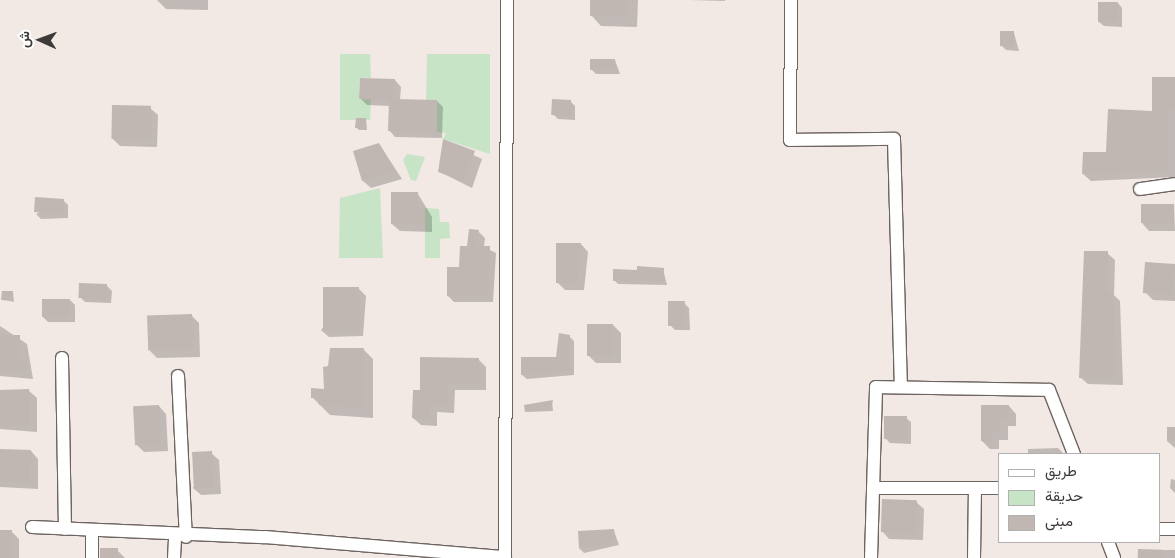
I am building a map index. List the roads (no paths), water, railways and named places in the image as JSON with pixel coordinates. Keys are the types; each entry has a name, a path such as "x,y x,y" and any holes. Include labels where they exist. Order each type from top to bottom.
{"street":[{"path":"32,527 180,537 265,537 505,557 507,0"},
{"path":"791,0 790,140 894,139 901,387"},
{"path":"1140,188 1175,184"},
{"path":"62,358 65,529"},
{"path":"174,558 180,537 178,376"},
{"path":"871,558 876,387 1049,390 1074,453"},
{"path":"873,488 998,488"},
{"path":"974,558 975,488"},
{"path":"1160,529 1175,529"},
{"path":"92,530 92,558"},
{"path":"1108,543 1114,558"}]}
